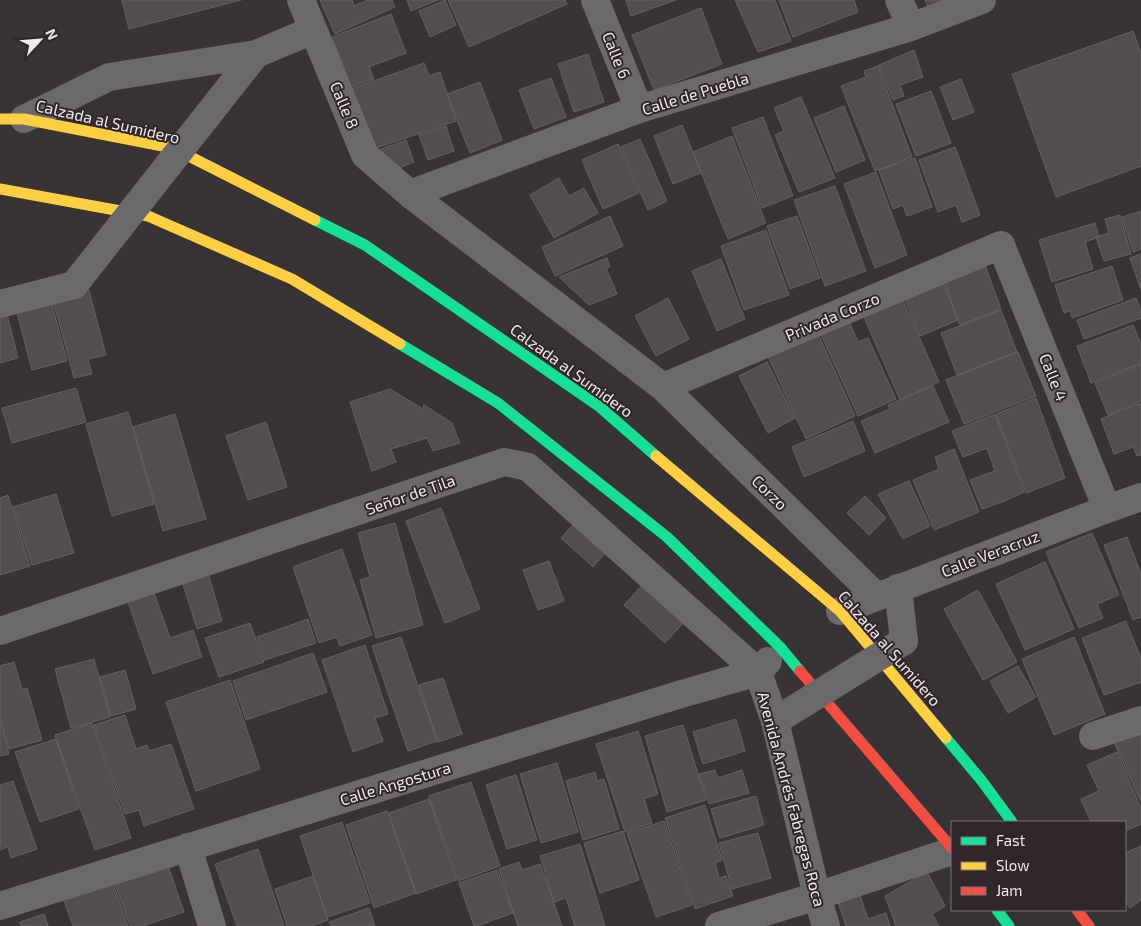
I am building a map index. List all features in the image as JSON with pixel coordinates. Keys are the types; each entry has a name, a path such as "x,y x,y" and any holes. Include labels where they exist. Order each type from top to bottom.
{"main road":[{"name":"Calzada al Sumidero","path":"12,119 173,148 365,244 600,407 669,468 840,611 982,781 1011,821"},
{"path":"0,189 148,216 292,279 498,403 667,537 781,648 951,848"},
{"path":"998,911 1009,926"},
{"path":"1078,911 1088,926"}],"street":[{"name":"Calle 8","path":"301,0 365,154 410,194 664,387"},
{"name":"Calle 6","path":"595,0 640,109"},
{"path":"899,0 910,27"},
{"name":"Calle de Puebla","path":"410,194 640,109 910,27 982,0"},
{"path":"12,119 109,77 256,54 314,30"},
{"path":"0,304 74,285 256,54"},
{"name":"Privada Corzo","path":"664,387 1002,245"},
{"name":"Calle 4","path":"1002,245 1107,509"},
{"name":"Corzo","path":"664,387 888,592"},
{"name":"Señor de Tila","path":"0,631 504,462 528,467 758,672"},
{"name":"Calle Veracruz","path":"840,611 1141,497"},
{"path":"775,721 904,641 888,592"},
{"name":"Calle Angostura","path":"0,906 758,672 781,648"},
{"name":"Avenida Andrés Fabregas Roca","path":"758,672 775,721 826,926"},
{"path":"1093,736 1141,720"},
{"path":"188,847 212,926"},
{"path":"719,926 817,896 951,849"}],"building":[{"path":"122,0 241,0 129,29"},
{"path":"320,0 352,0 354,6 368,0 392,0 395,7 335,34"},
{"path":"407,0 438,0 411,11"},
{"path":"445,0 456,25 430,37 419,11"},
{"path":"448,0 565,0 567,4 469,47"},
{"path":"626,0 676,0 631,16"},
{"path":"735,0 775,0 791,41 758,52"},
{"path":"779,0 854,0 858,12 793,37"},
{"path":"925,0 948,0 928,8"},
{"path":"701,8 722,64 654,90 632,35"},
{"path":"391,14 406,53 369,67 374,79 351,87 332,37"},
{"path":"1133,31 1141,53 1141,166 1056,197 1012,74"},
{"path":"914,50 923,77 900,85 904,96 893,100 879,65"},
{"path":"588,54 604,102 574,112 558,64"},
{"path":"424,63 429,76 440,72 456,121 373,149 351,89"},
{"path":"878,66 912,157 875,171 841,86 866,77 864,71"},
{"path":"551,78 566,117 534,129 519,90"},
{"path":"961,79 974,112 953,120 940,87"},
{"path":"480,82 502,140 470,153 447,94"},
{"path":"931,91 951,143 916,156 896,104"},
{"path":"801,97 835,178 799,192 775,135 784,131 774,108"},
{"path":"844,106 865,160 836,172 814,118"},
{"path":"763,117 793,196 762,208 732,128"},
{"path":"682,125 701,173 673,184 654,136"},
{"path":"446,126 454,151 428,160 419,135"},
{"path":"732,136 766,223 728,239 693,152"},
{"path":"640,139 667,201 648,210 621,147"},
{"path":"406,140 414,162 389,172 381,149"},
{"path":"618,144 639,193 603,209 582,160"},
{"path":"955,147 980,215 962,222 956,205 938,212 919,160"},
{"path":"915,158 932,207 907,216 903,205 893,209 879,170"},
{"path":"876,172 907,255 875,268 844,184"},
{"path":"559,178 569,196 584,188 598,213 554,238 530,195"},
{"path":"835,186 866,271 825,286 794,200"},
{"path":"1141,211 1141,249 1133,252 1122,217"},
{"path":"1120,215 1131,254 1104,261 1096,237 1109,233 1105,219"},
{"path":"610,216 623,246 555,276 542,247"},
{"path":"797,216 820,278 790,289 767,226"},
{"path":"1095,223 1099,237 1085,242 1093,269 1052,282 1039,240"},
{"path":"766,230 789,295 744,310 721,246"},
{"path":"1141,254 1141,290 1130,258"},
{"path":"607,258 610,267 606,268 617,294 589,305 559,277"},
{"path":"721,259 745,319 717,331 692,271"},
{"path":"985,265 1001,309 960,325 944,281"},
{"path":"1112,266 1123,300 1072,318 1070,311 1064,313 1055,285"},
{"path":"942,280 958,320 920,336 904,296"},
{"path":"88,287 106,355 88,359 92,374 74,378 52,296"},
{"path":"668,298 689,339 656,356 635,316"},
{"path":"1136,298 1141,318 1084,339 1077,320"},
{"path":"51,300 67,361 32,370 16,309"},
{"path":"903,300 939,382 900,400 864,317"},
{"path":"6,310 18,358 0,363 0,311"},
{"path":"1001,310 1017,352 957,375 941,333"},
{"path":"847,317 858,342 868,338 896,399 858,416 819,330"},
{"path":"1133,325 1141,344 1141,363 1091,383 1077,346"},
{"path":"816,329 855,416 806,439 766,352"},
{"path":"1018,352 1036,396 964,424 946,380"},
{"path":"767,362 795,418 768,433 739,376"},
{"path":"1141,364 1141,401 1108,415 1095,383"},
{"path":"933,386 949,422 875,453 861,421 890,409 888,405"},
{"path":"76,388 86,422 12,443 2,408"},
{"path":"390,389 423,409 424,405 452,423 460,443 433,451 427,438 391,449 396,462 372,471 350,402"},
{"path":"1036,398 1065,478 1026,493 996,414"},
{"path":"1140,403 1141,455 1137,456 1133,447 1114,454 1101,419"},
{"path":"128,412 154,504 112,516 86,424"},
{"path":"175,414 206,519 163,531 133,427"},
{"path":"995,414 1024,492 982,509 970,480 995,471 987,448 963,457 952,431"},
{"path":"853,421 865,451 804,477 792,447"},
{"path":"266,422 287,487 248,500 226,436"},
{"path":"954,449 979,512 934,530 913,480 939,469 935,457"},
{"path":"909,481 930,526 903,539 878,494"},
{"path":"56,494 74,553 32,565 13,507"},
{"path":"8,495 30,566 0,575 0,498"},
{"path":"865,496 886,518 869,535 847,513"},
{"path":"441,508 480,609 445,623 406,521"},
{"path":"395,523 423,625 376,638 360,580 370,577 358,533"},
{"path":"573,525 605,553 593,567 561,538"},
{"path":"1092,533 1119,595 1097,604 1103,618 1079,628 1046,552"},
{"path":"1127,537 1141,574 1141,617 1133,620 1104,545"},
{"path":"342,549 372,635 340,646 337,637 319,643 293,567"},
{"path":"549,561 564,601 538,610 523,570"},
{"path":"1045,562 1074,629 1025,650 996,584"},
{"path":"208,573 222,621 197,629 182,581"},
{"path":"646,581 687,619 665,643 624,605"},
{"path":"153,590 170,638 193,630 202,657 153,674 127,599"},
{"path":"978,590 1017,662 983,680 944,609"},
{"path":"308,619 316,643 265,660 257,637"},
{"path":"1126,621 1141,659 1141,682 1104,695 1082,638"},
{"path":"250,623 264,662 219,677 205,638"},
{"path":"401,637 437,741 408,751 372,646"},
{"path":"1074,637 1105,714 1054,735 1022,659"},
{"path":"365,645 388,714 375,718 383,741 353,752 322,660"},
{"path":"313,653 327,692 246,720 233,681"},
{"path":"94,659 110,717 71,728 55,669"},
{"path":"14,662 22,689 27,688 42,740 9,749 0,717 0,666"},
{"path":"1018,666 1036,697 1008,713 990,681"},
{"path":"125,670 136,709 111,716 100,677"},
{"path":"443,678 462,734 438,742 419,685"},
{"path":"230,680 260,769 196,791 166,702"},
{"path":"125,715 136,749 147,745 149,751 171,744 194,809 144,826 139,810 125,814 94,725"},
{"path":"736,719 745,751 703,764 693,732"},
{"path":"0,721 9,754 0,756"},
{"path":"92,723 131,838 95,850 55,735"},
{"path":"683,725 706,800 667,812 645,736"},
{"path":"638,731 658,794 644,799 652,823 625,832 596,744"},
{"path":"1141,731 1141,802 1114,742"},
{"path":"56,739 79,809 40,822 15,752"},
{"path":"1117,752 1141,808 1141,824 1126,831 1126,821 1091,821 1081,799 1099,791 1087,765"},
{"path":"557,763 578,832 541,843 520,774"},
{"path":"715,770 718,778 742,770 749,793 709,804 699,774"},
{"path":"595,772 597,781 604,779 619,829 583,840 566,781"},
{"path":"516,775 537,840 507,849 486,785"},
{"path":"13,781 37,849 11,858 8,847 0,850 0,785"},
{"path":"471,782 500,866 458,881 429,796"},
{"path":"756,796 764,825 720,838 711,809"},
{"path":"429,799 456,880 416,894 389,813"},
{"path":"705,805 722,860 715,863 719,878 726,876 733,896 695,909 665,818"},
{"path":"387,811 416,893 374,908 346,825"},
{"path":"664,821 692,905 656,917 627,833"},
{"path":"342,822 370,903 327,917 300,836"},
{"path":"623,831 639,880 600,893 584,843"},
{"path":"758,833 771,878 732,889 719,843"},
{"path":"580,844 605,926 575,926 566,898 554,902 540,856"},
{"path":"1141,846 1141,900 1130,908 1126,902 1126,853"},
{"path":"258,849 284,926 237,926 215,864"},
{"path":"166,860 184,912 143,926 130,926 113,878"},
{"path":"519,862 522,870 540,864 562,926 518,926 499,869"},
{"path":"497,870 513,913 474,926 459,883"},
{"path":"927,872 945,906 932,914 939,926 896,926 885,896"},
{"path":"313,876 328,920 312,926 287,926 275,889"},
{"path":"111,878 128,926 73,926 62,895"},
{"path":"859,892 868,919 886,913 890,926 846,926 837,899"},
{"path":"369,908 375,926 331,926 329,922"},
{"path":"44,914 48,926 21,926 20,922"}],"traffic: fast":[{"path":"315,220 365,245 600,407 656,456"},
{"path":"400,344 498,403 667,537 781,648 800,671"},
{"path":"946,738 982,781 1011,821"},
{"path":"998,911 1009,926"}],"traffic: slow":[{"path":"0,119 24,119 173,148 315,220"},
{"path":"0,189 148,216 292,279 400,344"},
{"path":"656,456 840,611 946,738"}],"traffic: jam":[{"path":"800,671 951,847"},
{"path":"1078,911 1089,926"}]}
